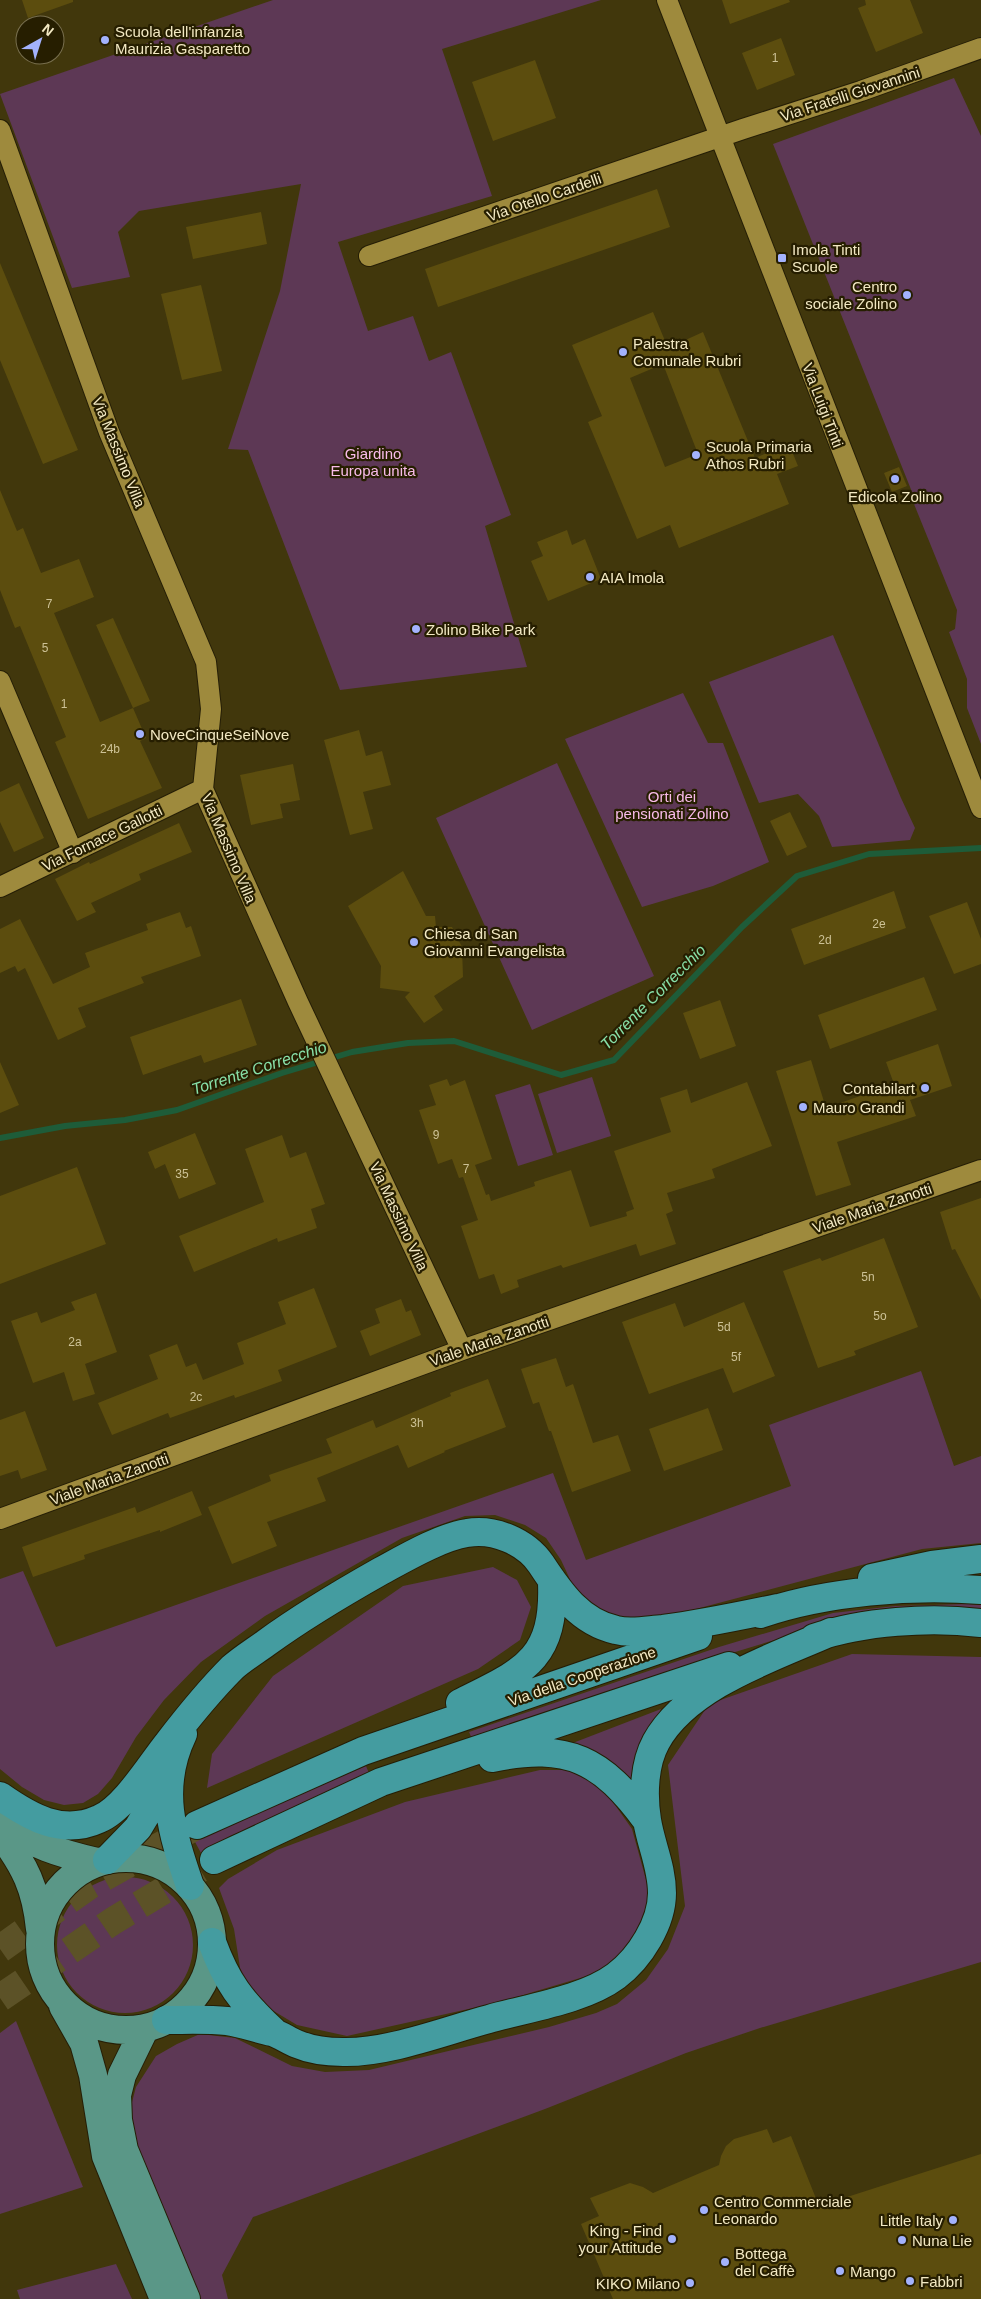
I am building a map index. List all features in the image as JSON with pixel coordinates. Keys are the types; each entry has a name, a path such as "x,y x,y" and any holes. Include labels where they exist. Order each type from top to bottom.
{"highway":[{"path":"0,1796 31,1817 55,1825 74,1826 101,1819 124,1800 234,1666 306,1614 384,1569 446,1540 468,1532 496,1534 522,1544 540,1562 552,1583 567,1602 597,1624 617,1631 634,1632 704,1624 784,1607 880,1575 932,1565 981,1559"},
{"path":"363,1751 517,1674 531,1661 549,1629 553,1610 552,1583"},
{"name":"Via della Cooperazione","path":"197,1825 363,1751 784,1607 879,1590 953,1588 981,1590"},
{"path":"214,1860 381,1782 831,1632 901,1622 981,1622"},
{"path":"156,2024 228,2021 276,2034 299,2045 323,2050 364,2051 410,2041 585,1992 615,1977 629,1965 660,1914 662,1894 660,1868 647,1821 646,1774 655,1744 668,1723 694,1700 741,1673 831,1632"},
{"path":"190,1886 170,1823 168,1798 170,1774 177,1747 194,1713"},
{"path":"381,1782 513,1754 546,1752 576,1758 606,1773 625,1791 647,1821"},
{"path":"102,1861 138,1828 170,1774"},
{"path":"212,1942 231,1986 247,2007 276,2034"}],"main road":[{"path":"0,1823 25,1840 58,1854 102,1861 130,1858 152,1862 172,1872 190,1886 206,1912 212,1942 210,1961 200,1987 182,2009 156,2024 129,2030 97,2025 69,2008 58,1996"},
{"path":"0,1833 24,1868 37,1901 41,1932"},
{"path":"102,1861 80,1870 66,1882 54,1897 45,1914 41,1932 40,1954 44,1969 84,2043 93,2075 106,2156 164,2299"},
{"path":"156,2024 122,2075 117,2095 118,2120 124,2150 186,2299"}],"street":[{"name":"Via Luigi Tinti","path":"667,0 719,138 981,808"},
{"name":"Via Fratelli Giovannini","path":"719,138 861,91 981,48"},
{"name":"Via Massimo Villa","path":"0,130 6,163 29,215 109,432 206,662 210,709 203,789 315,1038 462,1350"},
{"name":"Via Otello Cardelli","path":"369,256 719,138"},
{"path":"0,681 73,853"},
{"name":"Via Fornace Gallotti","path":"0,887 203,789"},
{"name":"Viale Maria Zanotti","path":"0,1519 462,1350 981,1170"}],"green space":[{"name":"Giardino Europa unita","path":"273,0 601,0 442,49 492,196 338,242 368,331 413,316 429,361 451,352 511,515 485,526 527,667 340,690 248,450 228,449 280,291 301,184 139,211 118,232 130,277 72,288 0,94"},
{"name":"Centro sociale Zolino","path":"954,78 981,136 981,744 967,708 967,679 949,632 955,629 957,610 914,504 914,497 773,144"},
{"name":"Orti dei pensionati Zolino","path":"833,635 915,828 910,840 832,847 819,816 798,794 759,803 709,682"},
{"name":"Orti dei pensionati Zolino","path":"683,693 708,743 723,743 769,862 713,886 642,907 565,739"},
{"path":"557,763 654,976 532,1030 436,818"},
{"path":"592,1077 611,1136 557,1153 538,1094"},
{"path":"530,1084 553,1155 518,1166 495,1095"},
{"path":"921,1371 954,1466 981,1456 981,1543 922,1549 677,1614 636,1621 608,1616 588,1605 574,1588 561,1560 546,1538 525,1525 495,1515 465,1516 402,1538 265,1616 201,1662 164,1700 136,1737 112,1778 98,1794 83,1803 64,1805 44,1800 22,1787 0,1769 0,1579 23,1571 56,1647 553,1473 586,1560 791,1486 769,1425"},
{"path":"493,1567 517,1580 531,1607 520,1640 478,1669 207,1788 212,1754 273,1676 403,1586"},
{"path":"981,1605 981,1614 834,1622 722,1656 473,1741 469,1732 719,1647 833,1613 895,1606"},
{"path":"852,1654 981,1657 981,1962 760,2028 686,2053 545,2109 253,2217 222,2275 228,2299 199,2299 131,2130 131,2106 136,2087 156,2056 200,2034 235,2038 292,2066 325,2072 369,2070 549,2027 596,2013 617,2004 646,1980 668,1949 685,1906 668,1765 709,1704"},
{"path":"661,1709 642,1752 635,1789 565,1746"},
{"path":"366,1766 371,1778 230,1836 201,1853 195,1842 223,1824"},
{"path":"540,1770 573,1770 603,1788 632,1829 651,1898 642,1924 622,1952 608,1966 587,1976 500,2002 347,2036 297,2025 262,2004 243,1987 234,1929 219,1888 228,1879 277,1850 405,1802"},
{"path":"125,1877 151,1882 163,1888 173,1897 182,1907 188,1919 193,1945 188,1971 182,1983 173,1993 163,2002 151,2008 125,2013 99,2008 87,2002 77,1993 68,1983 62,1971 57,1945 62,1919 68,1907 77,1897 87,1888 99,1882"},
{"path":"16,2021 83,2187 0,2214 0,2033"},
{"path":"116,2264 132,2299 20,2299 17,2290"}],"building":[{"path":"22,0 73,0 73,2 36,15 27,15"},
{"path":"722,0 789,0 790,2 730,24"},
{"path":"865,0 910,0 923,33 876,52 858,8 866,5"},
{"path":"781,38 795,75 757,90 742,53"},
{"path":"535,60 556,118 493,141 472,82"},
{"path":"657,189 670,227 438,307 425,269"},
{"path":"261,212 267,244 193,259 186,227"},
{"path":"0,263 78,450 43,464 0,360"},
{"path":"201,285 222,371 182,380 161,294"},
{"path":"653,312 668,348 703,332 755,458 789,444 798,466 777,474 789,504 679,548 670,525 637,539 588,422 602,416 572,345","holes":["663,364 698,454 665,467 630,378"]},
{"name":"Edicola Zolino","path":"899,467 907,486 892,492 884,473"},
{"path":"0,490 17,531 23,528 41,573 79,559 94,597 54,613 100,722 133,708 146,738 140,741 162,788 88,819 55,742 66,737 20,626 15,628 0,590"},
{"path":"567,530 572,545 585,539 601,579 548,601 531,561 543,556 537,542"},
{"path":"113,618 150,701 133,708 96,625"},
{"path":"359,730 366,756 382,751 391,785 363,792 373,829 350,835 324,740"},
{"path":"293,764 300,800 280,804 283,818 251,825 240,775"},
{"path":"19,783 44,838 14,852 0,822 0,792"},
{"path":"790,812 807,847 787,856 770,821"},
{"path":"179,823 192,852 139,874 141,880 91,903 96,912 77,921 55,879"},
{"name":"Chiesa di San Giovanni Evangelista","path":"403,871 426,916 435,916 436,927 452,927 462,947 463,977 434,996 443,1010 424,1023 405,997 410,992 380,988 381,966 348,906"},
{"path":"894,891 906,928 804,965 791,929"},
{"path":"967,902 981,939 981,964 954,974 929,916"},
{"path":"180,912 186,928 191,926 201,956 141,977 144,983 78,1008 86,1027 58,1040 25,968 18,972 15,966 0,973 0,929 20,919 53,984 90,967 85,953 148,930 146,924"},
{"path":"924,977 937,1010 830,1049 818,1015"},
{"path":"241,999 257,1045 204,1063 201,1055 143,1075 130,1037"},
{"path":"720,1000 736,1046 700,1059 683,1013"},
{"path":"938,1044 952,1086 910,1100 916,1116 837,1142 851,1185 816,1196 776,1071 811,1060 826,1108 894,1084 886,1062"},
{"path":"0,1062 19,1105 0,1113"},
{"path":"447,1079 450,1086 465,1080 492,1159 475,1165 486,1195 489,1194 491,1201 535,1186 534,1182 571,1170 590,1227 627,1216 626,1212 634,1209 614,1151 671,1132 660,1098 687,1089 691,1103 747,1082 772,1146 712,1169 715,1178 667,1193 673,1211 666,1214 676,1244 640,1256 636,1244 563,1268 561,1265 517,1280 519,1287 501,1294 494,1274 479,1279 461,1226 478,1220 463,1177 459,1178 452,1159 438,1164 419,1110 436,1105 429,1085"},
{"path":"195,1133 216,1184 179,1199 165,1164 155,1169 148,1152"},
{"path":"282,1135 290,1158 306,1152 325,1204 311,1209 317,1228 278,1242 277,1238 194,1272 179,1236 264,1202 245,1149"},
{"path":"77,1167 106,1244 0,1284 0,1196"},
{"path":"981,1198 981,1300 955,1249 952,1250 940,1212"},
{"path":"884,1238 918,1327 854,1351 856,1355 818,1368 783,1271 820,1258 822,1261"},
{"path":"314,1288 337,1347 278,1370 282,1381 235,1398 234,1395 170,1418 168,1413 112,1435 98,1403 158,1379 149,1355 177,1344 186,1367 196,1363 203,1380 244,1364 237,1343 286,1324 278,1302"},
{"path":"96,1293 117,1352 85,1364 95,1394 73,1401 64,1372 33,1383 11,1321 37,1312 41,1323 75,1310 71,1302"},
{"path":"401,1299 406,1312 411,1310 421,1335 370,1356 360,1331 380,1323 375,1309"},
{"path":"744,1302 775,1376 733,1393 723,1368 649,1394 622,1322 675,1303 684,1327"},
{"path":"556,1358 566,1387 573,1384 593,1443 618,1435 631,1471 572,1492 539,1402 533,1404 521,1369"},
{"path":"488,1379 506,1427 444,1451 408,1468 398,1445 317,1478 326,1501 267,1522 277,1546 232,1564 208,1507 271,1481 269,1475 332,1453 326,1439 373,1420 376,1428 451,1396 450,1393"},
{"path":"708,1408 723,1450 664,1471 649,1429"},
{"path":"25,1411 47,1470 21,1479 18,1470 0,1476 0,1420"},
{"path":"192,1491 202,1515 160,1532 160,1530 84,1555 85,1559 33,1577 22,1547 135,1507 137,1513"},
{"name":"Centro Commerciale Leonardo","path":"767,2129 773,2143 791,2136 819,2206 981,2154 981,2299 613,2299 581,2224 599,2216 590,2198 630,2183 643,2187 653,2193 719,2165 726,2146 734,2139"}],"waterway":[{"name":"Torrente Correcchio","path":"0,1138 65,1126 125,1120 177,1110 282,1073 352,1052 408,1043 454,1041 561,1075 614,1060 742,927 797,876 869,854 981,848"}],"tunnel":[{"path":"0,1949 90,1885 196,1826"},
{"path":"0,1998 113,1921 214,1860"}],"place":[{"name":"Scuola dell'infanzia Maurizia Gasparetto","path":"105,40"},
{"name":"Imola Tinti Scuole","path":"782,258"},
{"name":"Centro sociale Zolino","path":"907,295"},
{"name":"Palestra Comunale Rubri","path":"623,352"},
{"name":"Scuola Primaria Athos Rubri","path":"696,455"},
{"name":"Edicola Zolino","path":"895,479"},
{"name":"AIA Imola","path":"590,577"},
{"name":"Zolino Bike Park","path":"416,629"},
{"name":"NoveCinqueSeiNove","path":"140,734"},
{"name":"Chiesa di San Giovanni Evangelista","path":"414,942"},
{"name":"Contabilart","path":"925,1088"},
{"name":"Mauro Grandi","path":"803,1107"},
{"name":"Centro Commerciale Leonardo","path":"704,2210"},
{"name":"Little Italy","path":"953,2220"},
{"name":"King - Find your Attitude","path":"672,2239"},
{"name":"Nuna Lie","path":"902,2240"},
{"name":"Bottega del Caffè","path":"725,2262"},
{"name":"Mango","path":"840,2271"},
{"name":"Fabbri","path":"910,2281"},
{"name":"KIKO Milano","path":"690,2283"}]}
